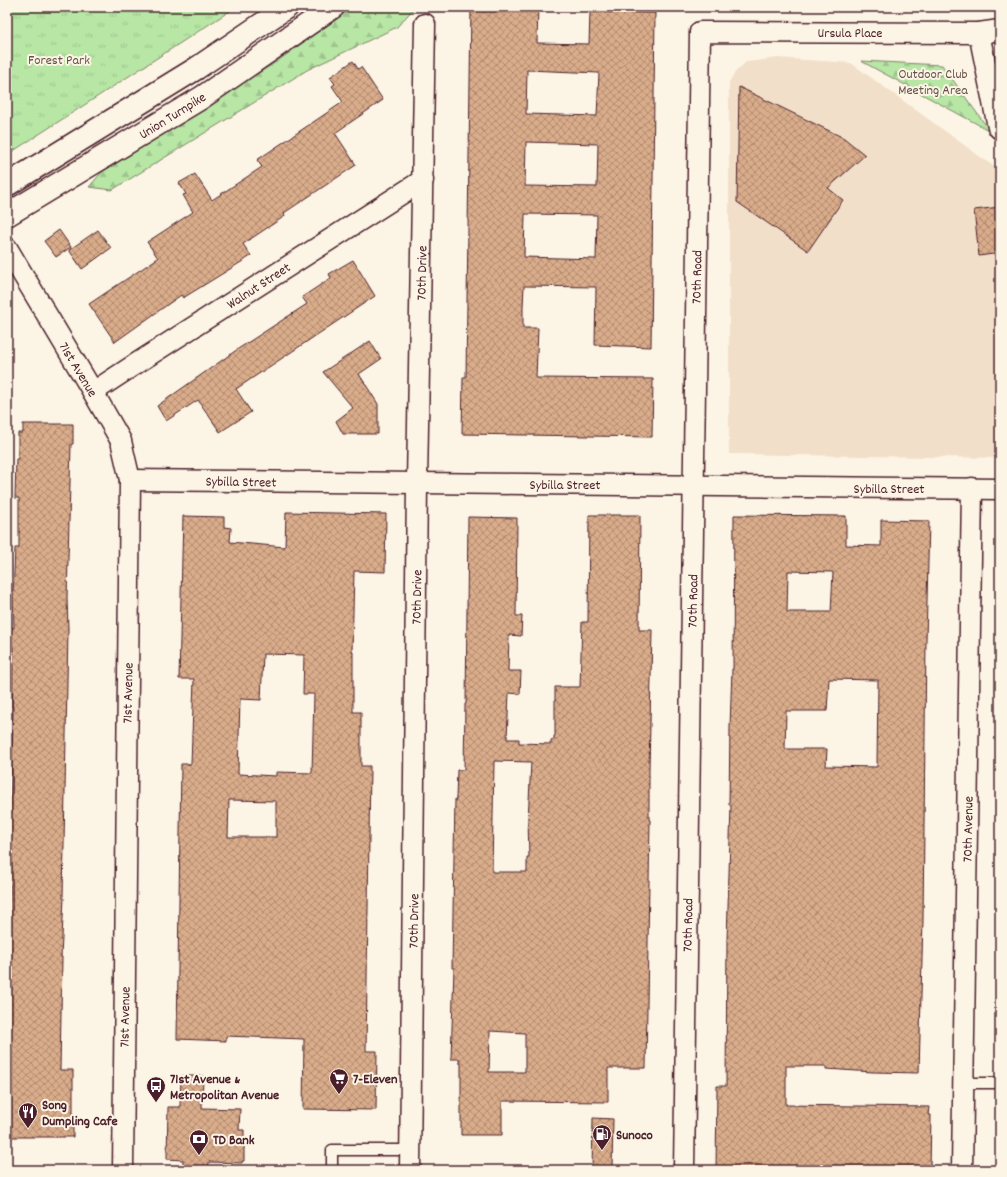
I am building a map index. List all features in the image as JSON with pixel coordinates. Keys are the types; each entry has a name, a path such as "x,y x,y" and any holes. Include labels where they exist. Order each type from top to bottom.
{"main road":[{"name":"Union Turnpike","path":"7,185 197,68 287,7"},
{"name":"Union Turnpike","path":"7,215 201,98 333,7"}],"street":[{"name":"70th Drive","path":"410,1170 417,483 425,24"},
{"name":"Ursula Place","path":"700,32 979,33 1000,30"},
{"name":"70th Road","path":"684,1170 700,32"},
{"path":"979,33 998,127 1000,128"},
{"name":"Walnut Street","path":"94,392 423,180"},
{"name":"71st Avenue","path":"7,248 94,392 121,441 130,480 122,1170"},
{"name":"Sybilla Street","path":"130,480 1000,489"},
{"name":"70th Avenue","path":"962,1170 972,488"}],"lane":[{"path":"964,1083 1000,1083"},
{"path":"332,1170 332,1150 411,1150"}],"shaded area":[{"path":"778,58 851,63 1000,171 1000,458 729,454 729,82 735,72 746,62"}],"green space":[{"name":"Forest Park","path":"7,7 236,7 7,155"},
{"path":"353,7 415,7 397,27 307,70 112,190 89,187 102,172 276,62"},
{"name":"Outdoor Club Meeting Area","path":"861,61 942,65 990,131"}],"building":[{"path":"471,7 538,7 537,43 589,44 590,12 655,13 651,347 595,345 596,287 524,286 523,307 523,328 538,328 536,378 653,379 652,437 462,434 463,377 466,377","holes":["527,70 599,73 597,116 526,114","526,142 598,144 597,187 525,186","525,214 597,215 596,259 524,257"]},
{"path":"353,61 358,69 361,67 383,100 335,133 356,165 284,213 285,216 243,244 251,256 183,298 181,295 115,342 89,304 158,258 147,242 193,212 183,195 186,194 179,183 195,174 212,200 262,167 257,160 343,102 332,86 335,84 330,77"},
{"path":"739,87 844,138 865,155 828,188 843,200 808,251 737,202"},
{"path":"1000,207 1000,253 979,256 974,210"},
{"path":"59,230 71,247 56,257 44,241"},
{"path":"98,230 111,248 82,269 69,250"},
{"path":"353,260 375,296 236,389 251,412 220,432 198,400 166,421 157,406 238,349 307,304 302,297 331,278 329,274"},
{"path":"370,341 381,359 359,374 378,404 378,434 343,434 336,421 353,408 323,372"},
{"path":"23,424 73,424 73,444 71,444 67,598 68,629 60,1070 73,1070 73,1137 7,1137 7,932 10,885 8,885 13,707 13,647 9,647 10,627 14,628 13,595 15,548 19,548 19,498 15,498 16,459 18,459 18,433 23,433"},
{"path":"286,512 386,514 385,572 354,571 352,652 353,712 361,712 361,766 370,766 366,1051 377,1051 376,1110 303,1109 304,1039 226,1036 226,1041 177,1039 181,764 191,764 194,679 179,679 183,516 224,517 224,527 231,528 230,542 285,547","holes":["263,654 304,655 303,694 314,694 312,773 276,772 276,776 238,774 240,699 261,700","229,800 276,801 276,837 228,837"]},
{"path":"589,515 640,515 639,630 652,630 646,1068 608,1068 608,1102 502,1101 502,1135 461,1135 461,1063 459,1063 460,1059 451,1059 454,968 452,968 455,799 457,770 464,770 468,517 517,518 516,616 522,616 521,636 509,635 508,671 521,671 520,694 509,693 507,739 519,739 519,743 551,744 551,740 554,740 555,687 580,687 582,622 588,622","holes":["494,761 531,762 528,820 529,857 527,857 527,872 492,872","490,1031 525,1033 525,1072 489,1072"]},
{"path":"734,515 846,516 846,545 881,546 881,520 929,521 923,920 919,1073 826,1069 826,1066 786,1066 786,1105 929,1107 928,1115 931,1115 930,1170 716,1170 717,1086 726,1086 727,941 731,805 729,805 730,727 733,669","holes":["788,571 833,572 831,612 787,612","829,679 878,680 877,767 826,766 827,749 785,749 786,711 827,711"]},
{"path":"181,1076 203,1076 202,1108 240,1109 239,1130 244,1130 244,1161 242,1161 242,1163 209,1162 208,1170 183,1170 183,1160 167,1159 168,1107 180,1107"},
{"path":"593,1118 613,1119 612,1170 592,1170"}],"place":[{"name":"7-Eleven","path":"339,1095"},
{"name":"71st Avenue & Metropolitan Avenue","path":"156,1103"},
{"name":"Song Dumpling Cafe","path":"28,1129"},
{"name":"Sunoco","path":"602,1151"},
{"name":"TD Bank","path":"199,1156"}]}
